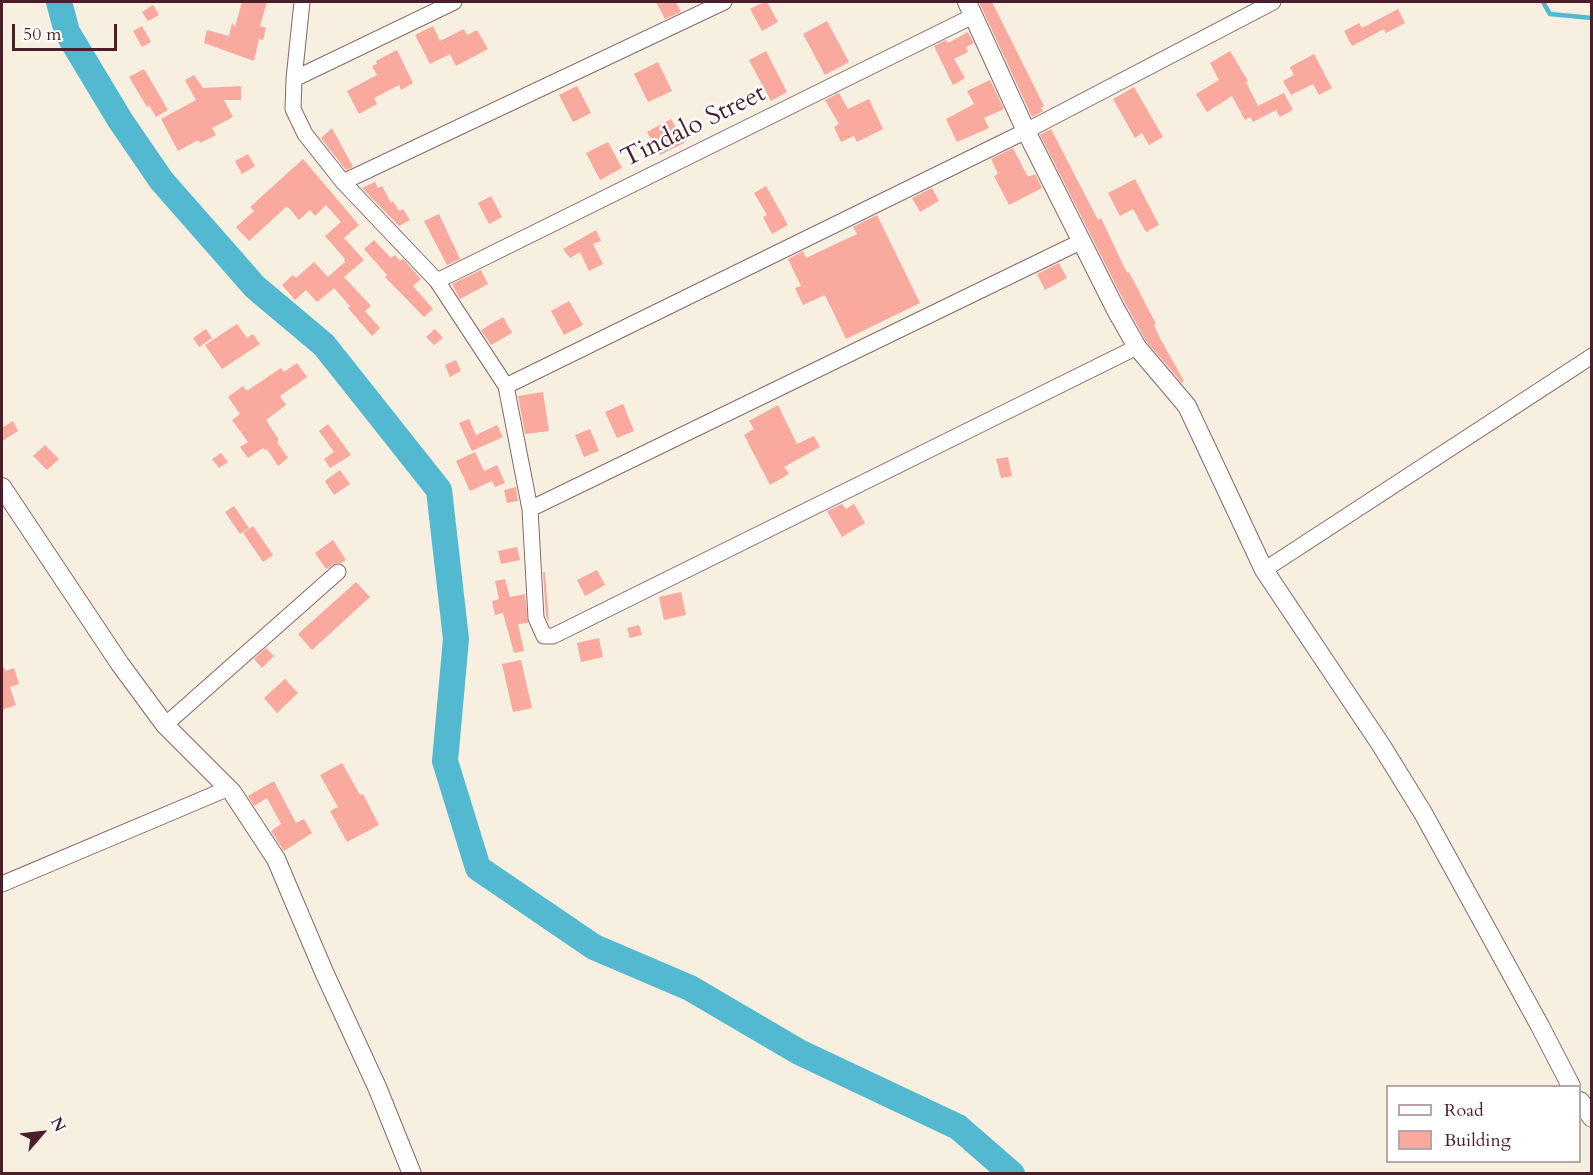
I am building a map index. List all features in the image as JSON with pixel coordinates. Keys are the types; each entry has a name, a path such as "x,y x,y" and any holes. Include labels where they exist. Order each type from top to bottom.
{"street":[{"path":"302,2 293,109 305,134 343,182 437,281 506,386 530,509 536,618 544,636 553,636 1137,347"},
{"path":"294,79 454,2"},
{"path":"343,182 724,2"},
{"path":"506,386 1026,131 1273,2"},
{"path":"970,9 1080,242 1137,347 1186,406 1264,570 1381,745 1423,813 1570,1085"},
{"name":"Tindalo Street","path":"437,281 970,9"},
{"path":"530,509 1080,242"},
{"path":"1264,570 1592,356"},
{"path":"2,487 120,664 165,725 229,788 276,859 324,972 377,1087 412,1173"},
{"path":"165,725 338,572"},
{"path":"2,884 229,788"},
{"path":"1581,1102 1592,1118"}],"building":[{"path":"242,2 267,2 260,26 266,28 263,40 259,39 254,61 204,43 207,30 229,36 232,23 235,27"},
{"path":"656,2 676,2 681,12 665,19"},
{"path":"767,2 778,22 762,31 750,9"},
{"path":"979,2 992,2 1044,106 1041,108 1043,111 1032,117"},
{"path":"153,5 159,15 148,21 142,12"},
{"path":"1398,9 1405,23 1386,33 1384,29 1352,46 1344,31 1359,23 1362,28"},
{"path":"827,21 849,62 825,75 803,34"},
{"path":"142,26 151,42 142,47 133,31"},
{"path":"433,26 440,41 464,29 467,35 477,30 488,49 456,66 450,54 430,64 415,35"},
{"path":"968,32 974,43 966,47 968,52 954,59 965,78 953,85 934,46 946,40 948,43"},
{"path":"397,50 413,83 401,90 399,85 374,98 377,104 359,114 347,91 377,75 372,66 377,64 376,61"},
{"path":"766,51 787,92 771,101 749,60"},
{"path":"1230,51 1248,81 1246,82 1258,106 1284,93 1293,110 1280,117 1276,110 1253,122 1250,117 1245,120 1232,96 1207,112 1196,94 1219,80 1210,63"},
{"path":"1314,54 1332,88 1319,95 1313,84 1291,95 1283,81 1294,75 1290,67"},
{"path":"658,62 672,91 648,102 634,74"},
{"path":"144,69 168,110 156,117 149,105 147,107 129,77"},
{"path":"194,75 203,88 241,86 241,100 224,100 233,117 212,128 216,135 200,143 198,140 178,151 161,119 196,100 185,80"},
{"path":"990,80 1004,109 984,118 989,128 957,142 946,119 974,104 967,91"},
{"path":"577,86 591,113 573,122 559,95"},
{"path":"1134,87 1163,137 1149,145 1142,133 1135,138 1113,99"},
{"path":"839,93 848,109 869,99 883,129 857,142 854,136 841,142 834,127 839,124 825,100"},
{"path":"671,119 684,143 660,155 647,132"},
{"path":"332,128 353,167 346,170 321,138"},
{"path":"1051,129 1098,220 1101,218 1127,273 1129,272 1156,324 1154,325 1161,340 1184,381 1182,383 1146,341 1126,305 1040,135"},
{"path":"608,142 622,168 600,180 586,153"},
{"path":"1013,148 1028,177 1035,174 1042,188 1009,205 994,176 998,174 991,159"},
{"path":"248,154 255,166 242,174 235,161"},
{"path":"303,159 359,225 344,238 364,260 344,277 371,306 365,311 380,328 372,336 334,288 317,302 306,290 295,300 282,285 293,275 296,278 314,262 328,277 345,262 345,259 325,236 341,222 326,205 315,216 310,210 299,220 286,207 249,241 236,227 254,211 250,207"},
{"path":"1135,179 1159,225 1146,232 1133,209 1120,216 1108,193"},
{"path":"375,182 378,188 382,186 391,203 393,201 399,211 403,209 410,220 399,226 362,188"},
{"path":"766,186 788,225 772,234 763,217 767,215 754,193"},
{"path":"932,188 939,201 920,212 912,198"},
{"path":"491,196 502,217 489,224 478,203"},
{"path":"439,214 460,259 447,265 424,221"},
{"path":"877,215 920,303 846,339 825,295 803,305 795,288 801,286 788,259 803,251 806,258 857,234 853,227"},
{"path":"596,230 601,241 593,244 603,264 589,271 580,252 570,258 563,249"},
{"path":"374,240 391,258 395,255 400,261 403,259 421,279 413,286 433,309 424,317 385,277 387,275 364,249"},
{"path":"1059,263 1067,278 1045,290 1037,274"},
{"path":"481,270 488,284 460,299 452,284"},
{"path":"569,301 583,325 564,335 551,311"},
{"path":"503,317 512,333 491,345 481,330"},
{"path":"237,324 247,338 253,334 260,344 222,369 205,345"},
{"path":"206,329 212,338 199,347 193,338"},
{"path":"435,329 443,338 434,345 426,337"},
{"path":"456,360 461,371 450,377 445,365"},
{"path":"297,363 307,377 280,396 286,405 266,420 288,458 278,466 267,449 263,448 248,458 240,447 248,442 232,420 240,414 228,397 243,386 247,391 281,368 284,372"},
{"path":"543,392 549,431 525,434 518,396"},
{"path":"623,404 634,431 617,438 605,412"},
{"path":"778,405 797,444 814,436 820,447 784,467 789,474 770,485 744,435 754,429 749,421"},
{"path":"469,419 476,435 497,425 503,437 472,451 459,423"},
{"path":"13,421 18,431 2,441 2,428"},
{"path":"328,424 351,455 330,468 324,459 334,452 319,431"},
{"path":"590,429 599,451 584,457 575,435"},
{"path":"45,445 59,459 47,470 33,456"},
{"path":"475,452 484,471 497,465 505,483 495,487 492,481 470,491 456,461"},
{"path":"221,453 228,462 219,468 212,459"},
{"path":"1008,457 1012,476 1001,478 996,459"},
{"path":"340,470 350,484 334,495 325,481"},
{"path":"516,487 518,501 507,503 504,490"},
{"path":"842,504 846,509 854,504 865,523 842,537 827,511"},
{"path":"234,506 249,528 240,534 225,512"},
{"path":"253,526 273,555 263,562 243,533"},
{"path":"333,540 346,560 326,569 315,553"},
{"path":"517,547 520,560 501,564 498,551"},
{"path":"597,570 605,585 585,596 577,580"},
{"path":"543,572 545,572 549,622 546,616"},
{"path":"505,579 510,597 525,594 528,623 518,624 524,651 514,653 503,613 495,615 492,601 499,599 495,581"},
{"path":"356,582 370,597 312,650 298,634"},
{"path":"681,592 686,615 664,620 659,597"},
{"path":"639,625 642,635 630,638 627,628"},
{"path":"599,638 603,657 581,662 577,643"},
{"path":"266,648 274,656 262,668 254,659"},
{"path":"521,660 532,708 513,712 502,664"},
{"path":"4,667 5,671 14,668 19,684 10,687 16,705 2,710 2,668"},
{"path":"285,679 298,693 277,713 264,698"},
{"path":"342,763 360,795 363,794 379,825 347,842 330,811 338,807 320,775"},
{"path":"274,781 296,823 304,819 312,833 284,851 271,831 281,824 267,798 254,806 248,796"}],"waterway":[{"path":"59,2 67,32 120,120 161,180 255,287 324,345 439,490 456,639 445,761 478,868 594,947 690,988 799,1052 958,1127 1012,1174"},
{"path":"1543,2 1550,14 1592,18"}]}
